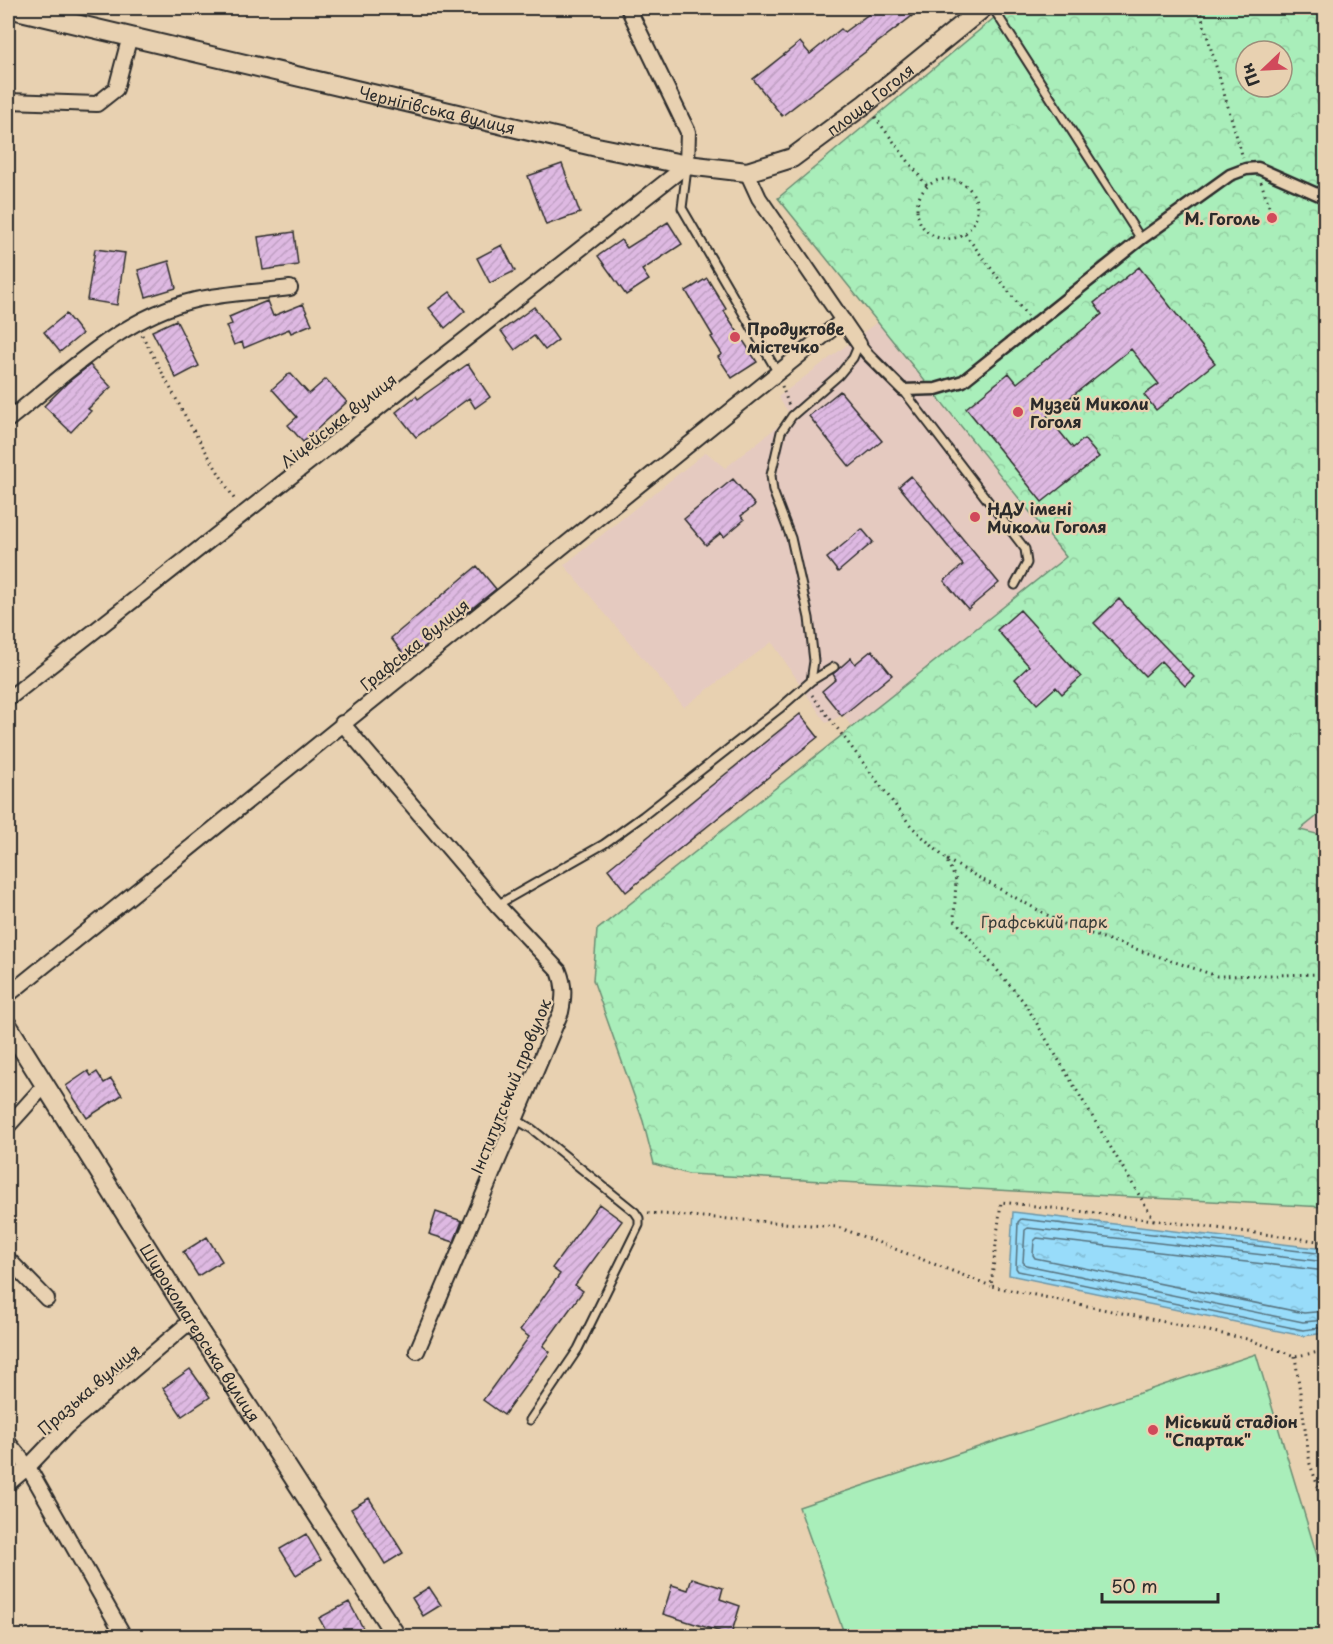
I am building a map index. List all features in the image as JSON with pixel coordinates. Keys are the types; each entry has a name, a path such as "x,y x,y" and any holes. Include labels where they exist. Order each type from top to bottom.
{"street":[{"name":"Чернігівська вулиця","path":"8,8 54,12 130,36 574,142 687,165 747,172"},
{"path":"628,8 688,132 687,165"},
{"name":"площа Гоголя","path":"747,172 792,158 865,104 983,8"},
{"path":"8,101 97,104 116,89 130,36"},
{"name":"Ліцейська вулиця","path":"8,699 687,165"},
{"path":"747,172 759,198 859,344 903,390 936,388 963,381 1035,326 1141,239 1230,175 1246,169 1258,168 1326,198"},
{"path":"8,420 101,346 136,322 196,300 290,288"},
{"name":"Графська вулиця","path":"8,995 843,320"},
{"name":"Інститутський провулок","path":"342,723 497,905 559,971 564,983 561,1012 417,1351"},
{"name":"Широкомагерська вулиця","path":"8,1026 388,1632"},
{"path":"8,1126 44,1086"},
{"path":"8,1259 47,1299"},
{"name":"Празька вулиця","path":"8,1484 28,1467 66,1427 192,1320"},
{"path":"8,1442 28,1467 124,1636"}],"lane":[{"path":"993,8 1141,239"},
{"path":"687,165 682,208 778,373"},
{"path":"808,684 814,661 808,618 791,538 773,491 771,475 781,432 792,416 839,375 853,358 859,344"},
{"path":"903,390 1025,549 1027,562 1015,585"},
{"path":"497,905 604,844 643,816 808,684 834,667"},
{"path":"515,1119 532,1129 635,1212 639,1218 639,1225 578,1349 530,1420"}],"path":[{"path":"1199,8 1246,169"},
{"path":"865,104 927,187"},
{"path":"1258,168 1271,212"},
{"path":"947,179 967,186 977,205 972,226 965,234 948,240 930,234 923,228 917,211 918,202 927,187 936,181 947,179"},
{"path":"965,234 1035,326"},
{"path":"136,322 189,423 244,514"},
{"path":"778,373 792,416"},
{"path":"808,684 911,826 946,859 1067,926 1217,976 1326,974"},
{"path":"946,859 956,880 954,919 1024,1002 1154,1220"},
{"path":"992,1287 1001,1202 1326,1242"},
{"path":"635,1212 838,1227 992,1287 1247,1339 1295,1356 1326,1352"},
{"path":"1295,1356 1310,1464 1326,1509"}],"shaded area":[{"name":"НДУ імені Миколи Гоголя","path":"1325,8 1325,979 880,765 843,715 826,723 772,642 684,707 564,565 706,452 725,468 791,416 778,397 876,323 1073,163 1057,120 1234,46 1234,99 1294,99 1294,39 1251,39"}],"green space":[{"name":"Графський парк","path":"1006,8 1325,8 1326,809 1300,830 1325,836 1325,1207 688,1174 654,1164 643,1121 593,980 597,930 1066,557 778,198"},
{"name":"Міський стадіон \"Спартак\"","path":"1256,1354 1325,1582 1325,1636 845,1636 799,1507"}],"water":[{"path":"1013,1212 1325,1249 1325,1333 1303,1336 1009,1275"}],"building":[{"path":"877,8 906,8 912,16 782,116 753,79 800,42 810,54 841,29 844,32"},
{"path":"562,164 580,213 546,225 528,176"},
{"path":"668,222 682,244 642,270 649,280 626,295 598,256 621,240 627,248"},
{"path":"294,232 298,265 263,270 258,237"},
{"path":"502,245 515,271 490,283 477,258"},
{"path":"95,249 125,253 117,305 87,300"},
{"path":"169,261 176,288 146,297 138,270"},
{"path":"1139,267 1215,363 1156,410 1144,395 1159,384 1131,349 1047,416 1073,448 1084,439 1099,457 1042,502 966,408 1009,373 1017,383 1102,314 1094,303"},
{"path":"707,278 726,309 724,311 757,362 732,378 718,357 722,354 711,337 713,336 686,291"},
{"path":"450,292 465,311 445,328 429,308"},
{"path":"267,301 273,316 303,304 312,324 291,333 289,329 244,348 242,342 234,345 226,326 232,324 229,317"},
{"path":"534,307 558,340 545,350 534,336 515,350 501,331"},
{"path":"66,314 82,334 60,352 44,332"},
{"path":"176,320 199,366 176,378 152,331"},
{"path":"468,364 490,397 475,408 469,398 416,437 396,412 416,396 418,399"},
{"path":"90,365 111,387 88,409 91,411 71,432 44,406 67,383"},
{"path":"290,373 309,394 326,379 347,402 303,442 288,425 297,417 272,389"},
{"path":"840,391 882,441 850,467 809,416"},
{"path":"911,476 999,583 968,609 944,581 963,565 899,486"},
{"path":"733,479 755,505 741,516 744,520 724,537 721,533 706,545 684,519"},
{"path":"862,529 873,542 838,572 827,558"},
{"path":"477,566 496,589 408,660 391,638"},
{"path":"1119,599 1194,677 1185,686 1161,661 1145,676 1094,623"},
{"path":"1020,610 1081,677 1062,694 1056,687 1037,704 1015,679 1029,666 997,630"},
{"path":"872,650 892,675 842,716 822,691 836,679 833,674 851,658 855,664"},
{"path":"800,714 818,737 626,892 608,869"},
{"path":"88,1071 91,1076 97,1072 104,1083 111,1079 122,1095 87,1118 66,1086"},
{"path":"599,1204 622,1221 575,1285 583,1291 543,1346 550,1352 504,1415 483,1400 529,1337 520,1330 560,1274 552,1268"},
{"path":"436,1212 462,1221 454,1242 429,1234"},
{"path":"207,1237 222,1261 198,1276 183,1252"},
{"path":"190,1369 210,1397 182,1416 163,1388"},
{"path":"369,1498 403,1553 385,1564 351,1509"},
{"path":"306,1534 321,1560 296,1575 280,1549"},
{"path":"692,1578 723,1588 720,1599 740,1606 731,1635 663,1614 672,1585 688,1590"},
{"path":"429,1587 441,1605 423,1616 412,1598"},
{"path":"349,1602 364,1630 351,1636 329,1636 319,1618"}],"place":[{"name":"М. Гоголь","path":"1272,218"},
{"name":"Продуктове містечко","path":"735,337"},
{"name":"Музей Миколи Гоголя","path":"1018,412"},
{"name":"НДУ імені Миколи Гоголя","path":"975,517"},
{"name":"Міський стадіон \"Спартак\"","path":"1153,1430"}]}
